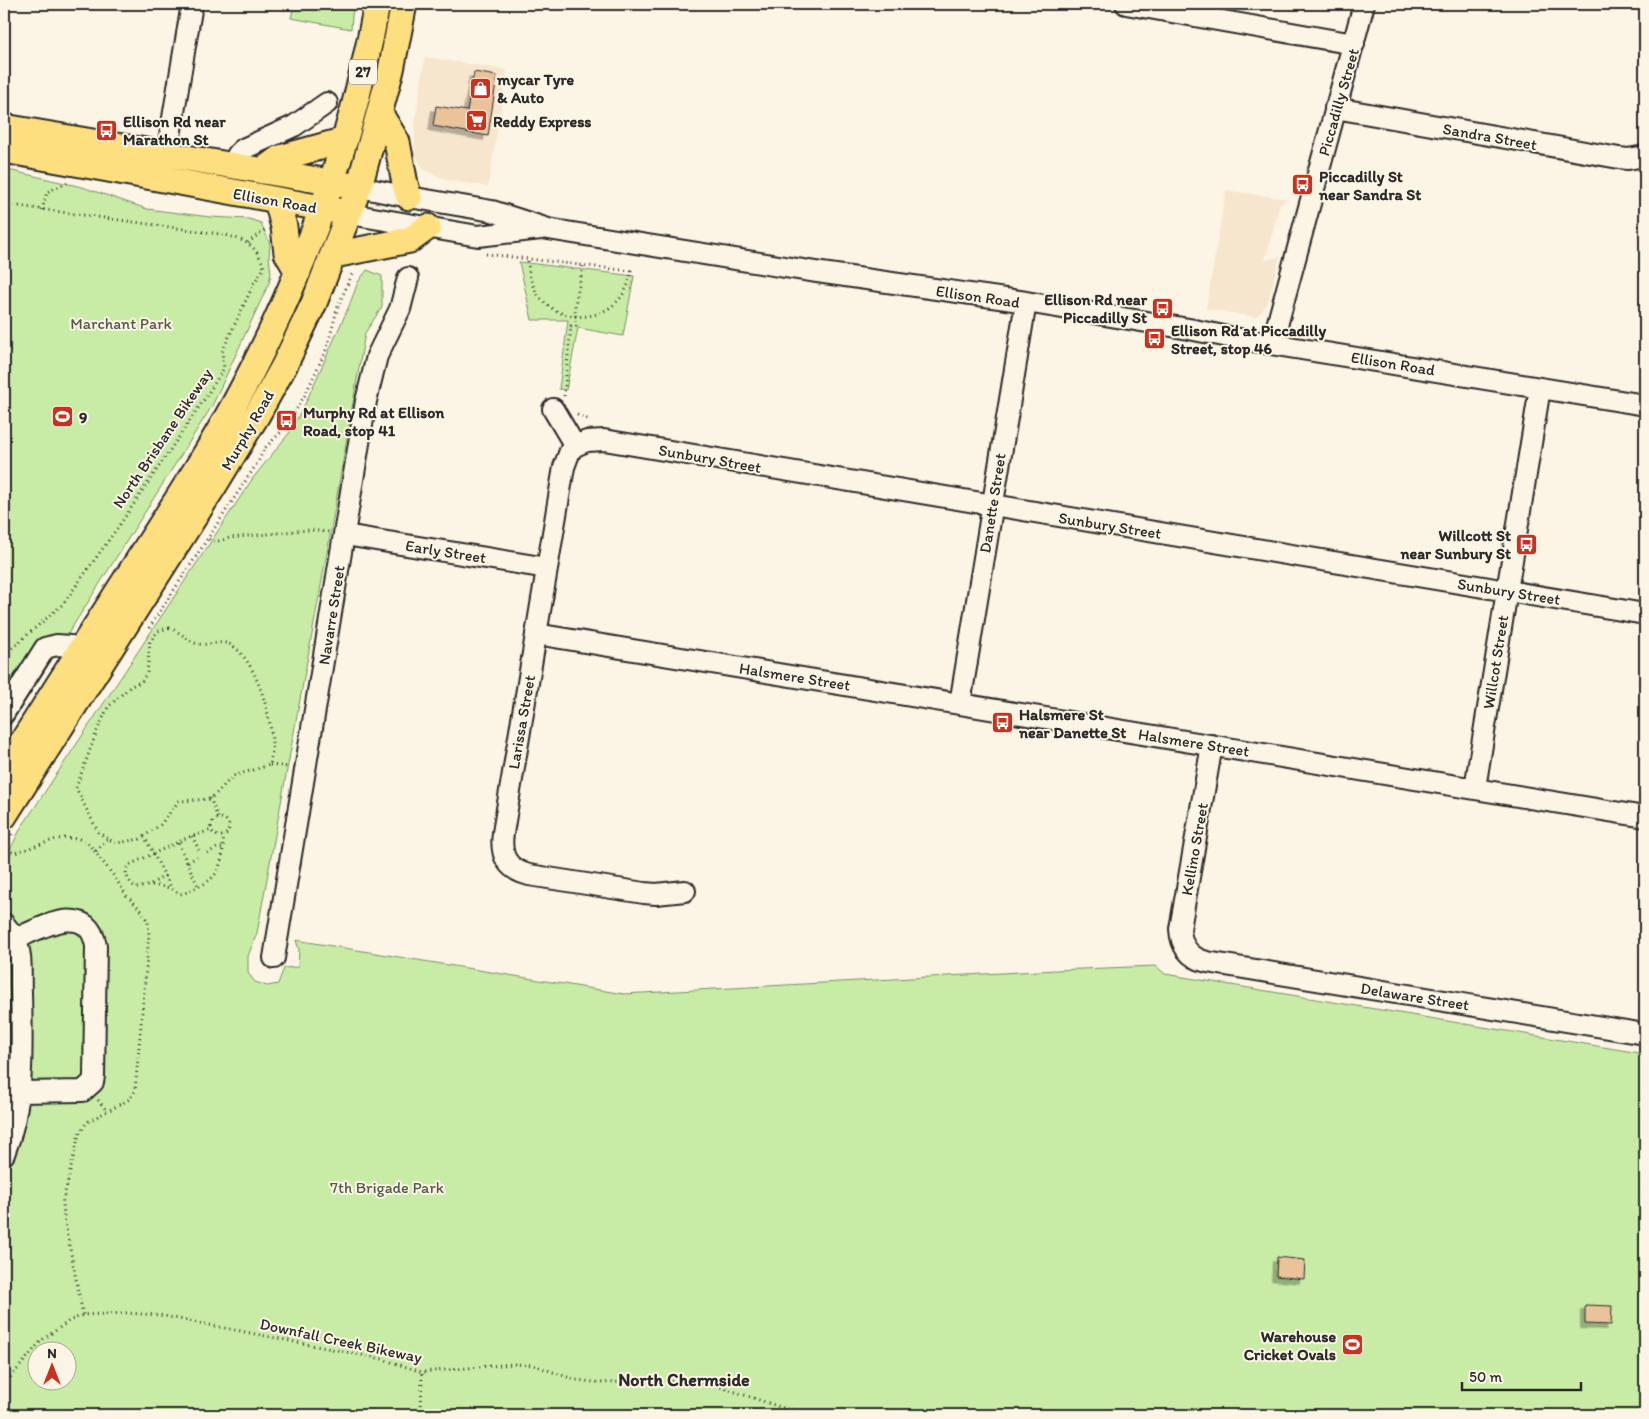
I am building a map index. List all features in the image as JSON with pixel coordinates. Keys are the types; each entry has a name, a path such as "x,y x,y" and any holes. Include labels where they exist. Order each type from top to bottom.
{"main road":[{"name":"Murphy Road","path":"4,816 257,415 284,366 314,303 360,187 380,114 404,4"},
{"name":"Murphy Road","path":"4,772 222,426 257,361 298,272 323,208 345,140 360,85 367,8"},
{"path":"380,114 397,142 405,184 410,197"},
{"name":"Ellison Road","path":"4,127 360,187"},
{"path":"262,171 280,158 345,140"},
{"name":"Ellison Road","path":"4,150 350,214"},
{"path":"277,200 284,227 286,253 298,272"},
{"path":"334,255 410,240 428,228"}],"street":[{"path":"167,154 192,4"},
{"path":"1126,4 1354,44"},
{"name":"Piccadilly Street","path":"1272,344 1364,4"},
{"name":"Ellison Road","path":"232,166 243,149 294,126 327,103"},
{"name":"Sandra Street","path":"1336,108 1619,158 1628,159 1645,156"},
{"name":"Ellison Road","path":"360,187 492,211 548,229 807,271 1026,302 1645,405"},
{"name":"Ellison Road","path":"350,214 478,236 548,229"},
{"name":"Navarre Street","path":"274,958 371,376 377,356 400,309 408,278"},
{"name":"Danette Street","path":"960,704 1026,302"},
{"name":"Willcot Street","path":"1474,788 1540,388"},
{"path":"563,405 575,446"},
{"name":"Sunbury Street","path":"575,446 587,440 604,440 1645,614"},
{"name":"Larissa Street","path":"575,446 570,450 564,467 501,844 503,854 513,868 529,875 644,893 685,891"},
{"name":"Early Street","path":"345,535 547,568"},
{"name":"Halsmere Street","path":"536,634 1645,816"},
{"path":"4,713 45,648 57,645 83,647"},
{"name":"Kellino Street","path":"1187,951 1180,938 1180,929 1212,745"},
{"path":"4,1154 12,1134 19,1092 22,1047 21,970 10,931 58,921 73,920 80,922 91,932 96,946 93,1082 83,1091 19,1092"},
{"name":"Delaware Street","path":"1187,951 1200,960 1207,962 1645,1034"}],"path":[{"path":"348,4 367,8"},
{"path":"42,210 47,192 71,181"},
{"name":"North Brisbane Bikeway","path":"4,204 220,234 237,238 248,243 260,254 264,268 254,284 222,352 224,368 121,523 63,604 4,655"},
{"path":"528,259 529,276 535,292 547,305 568,316 576,317 597,314 611,307 623,294 631,271 582,266 575,305 576,317 576,326 571,326 571,341 563,405 580,418 590,420"},
{"path":"209,539 216,542 242,536 310,530 345,535"},
{"path":"270,765 272,743 268,715 259,683 251,667 238,650 227,643 195,643 178,630 169,628 158,631 150,642 147,673 141,682 131,686 108,707 76,788 98,832 117,843 140,839 160,825 179,801 210,798 233,776 270,765 294,768"},
{"path":"210,798 218,818"},
{"path":"218,818 225,819 229,823 228,832 223,836 217,836 212,830 212,823 218,818"},
{"path":"165,876 150,885 136,888 126,873 126,868 178,842 212,830"},
{"path":"144,836 171,888"},
{"path":"192,836 199,850"},
{"path":"150,885 171,888 180,894 211,880 217,874 220,867 223,836"},
{"path":"96,852 108,839"},
{"path":"178,842 198,886"},
{"path":"207,852 223,848"},
{"path":"188,862 197,857"},
{"name":"Downfall Creek Bikeway","path":"4,1385 42,1340 69,1321 83,1315 126,1313 159,1315 382,1359 422,1372 514,1364 533,1365 576,1380 603,1383 654,1380 712,1384 780,1407 814,1415"},
{"path":"421,1415 422,1372"}],"shaded area":[{"path":"425,57 507,70 488,187 446,180 424,170 414,154 415,121"},
{"path":"1226,190 1287,199 1280,205 1265,260 1280,256 1268,302 1255,317 1206,309"}],"green space":[{"path":"294,4 353,4 351,29 291,18"},
{"name":"Marchant Park","path":"4,169 82,187 147,209 210,217 249,219 261,223 270,244 271,273 269,283 212,406 4,735"},
{"path":"519,262 634,276 623,336 578,328 566,390 559,389 568,320 532,320"},
{"name":"7th Brigade Park","path":"367,270 382,276 382,307 365,333 329,542 257,933 248,956 248,973 255,982 267,986 278,984 284,968 298,967 299,950 296,940 624,994 1156,966 1165,974 1645,1054 1645,1415 4,1415 4,861 21,828 253,478 290,432 306,402 358,282"}],"building":[{"path":"474,72 497,76 488,136 433,126 436,106 467,111"},
{"path":"1277,1257 1305,1260 1304,1279 1276,1276"},
{"path":"1585,1305 1612,1306 1611,1325 1585,1324"}],"waterway":[{"path":"291,1412 297,1415"}],"place":[{"name":"mycar Tyre & Auto","path":"481,88"},
{"name":"Reddy Express","path":"477,121"},
{"name":"Ellison Rd near Marathon St","path":"107,130"},
{"name":"Piccadilly St near Sandra St","path":"1303,185"},
{"name":"Ellison Rd near Piccadilly St","path":"1163,308"},
{"name":"Ellison Rd at Piccadilly Street, stop 46","path":"1155,339"},
{"name":"9","path":"63,417"},
{"name":"Murphy Rd at Ellison Road, stop 41","path":"287,421"},
{"name":"Willcott St near Sunbury St","path":"1527,544"},
{"name":"Halsmere St near Danette St","path":"1003,723"},
{"name":"Warehouse Cricket Ovals","path":"1352,1345"}],"district":[{"name":"North Chermside","path":"684,1380"}]}
